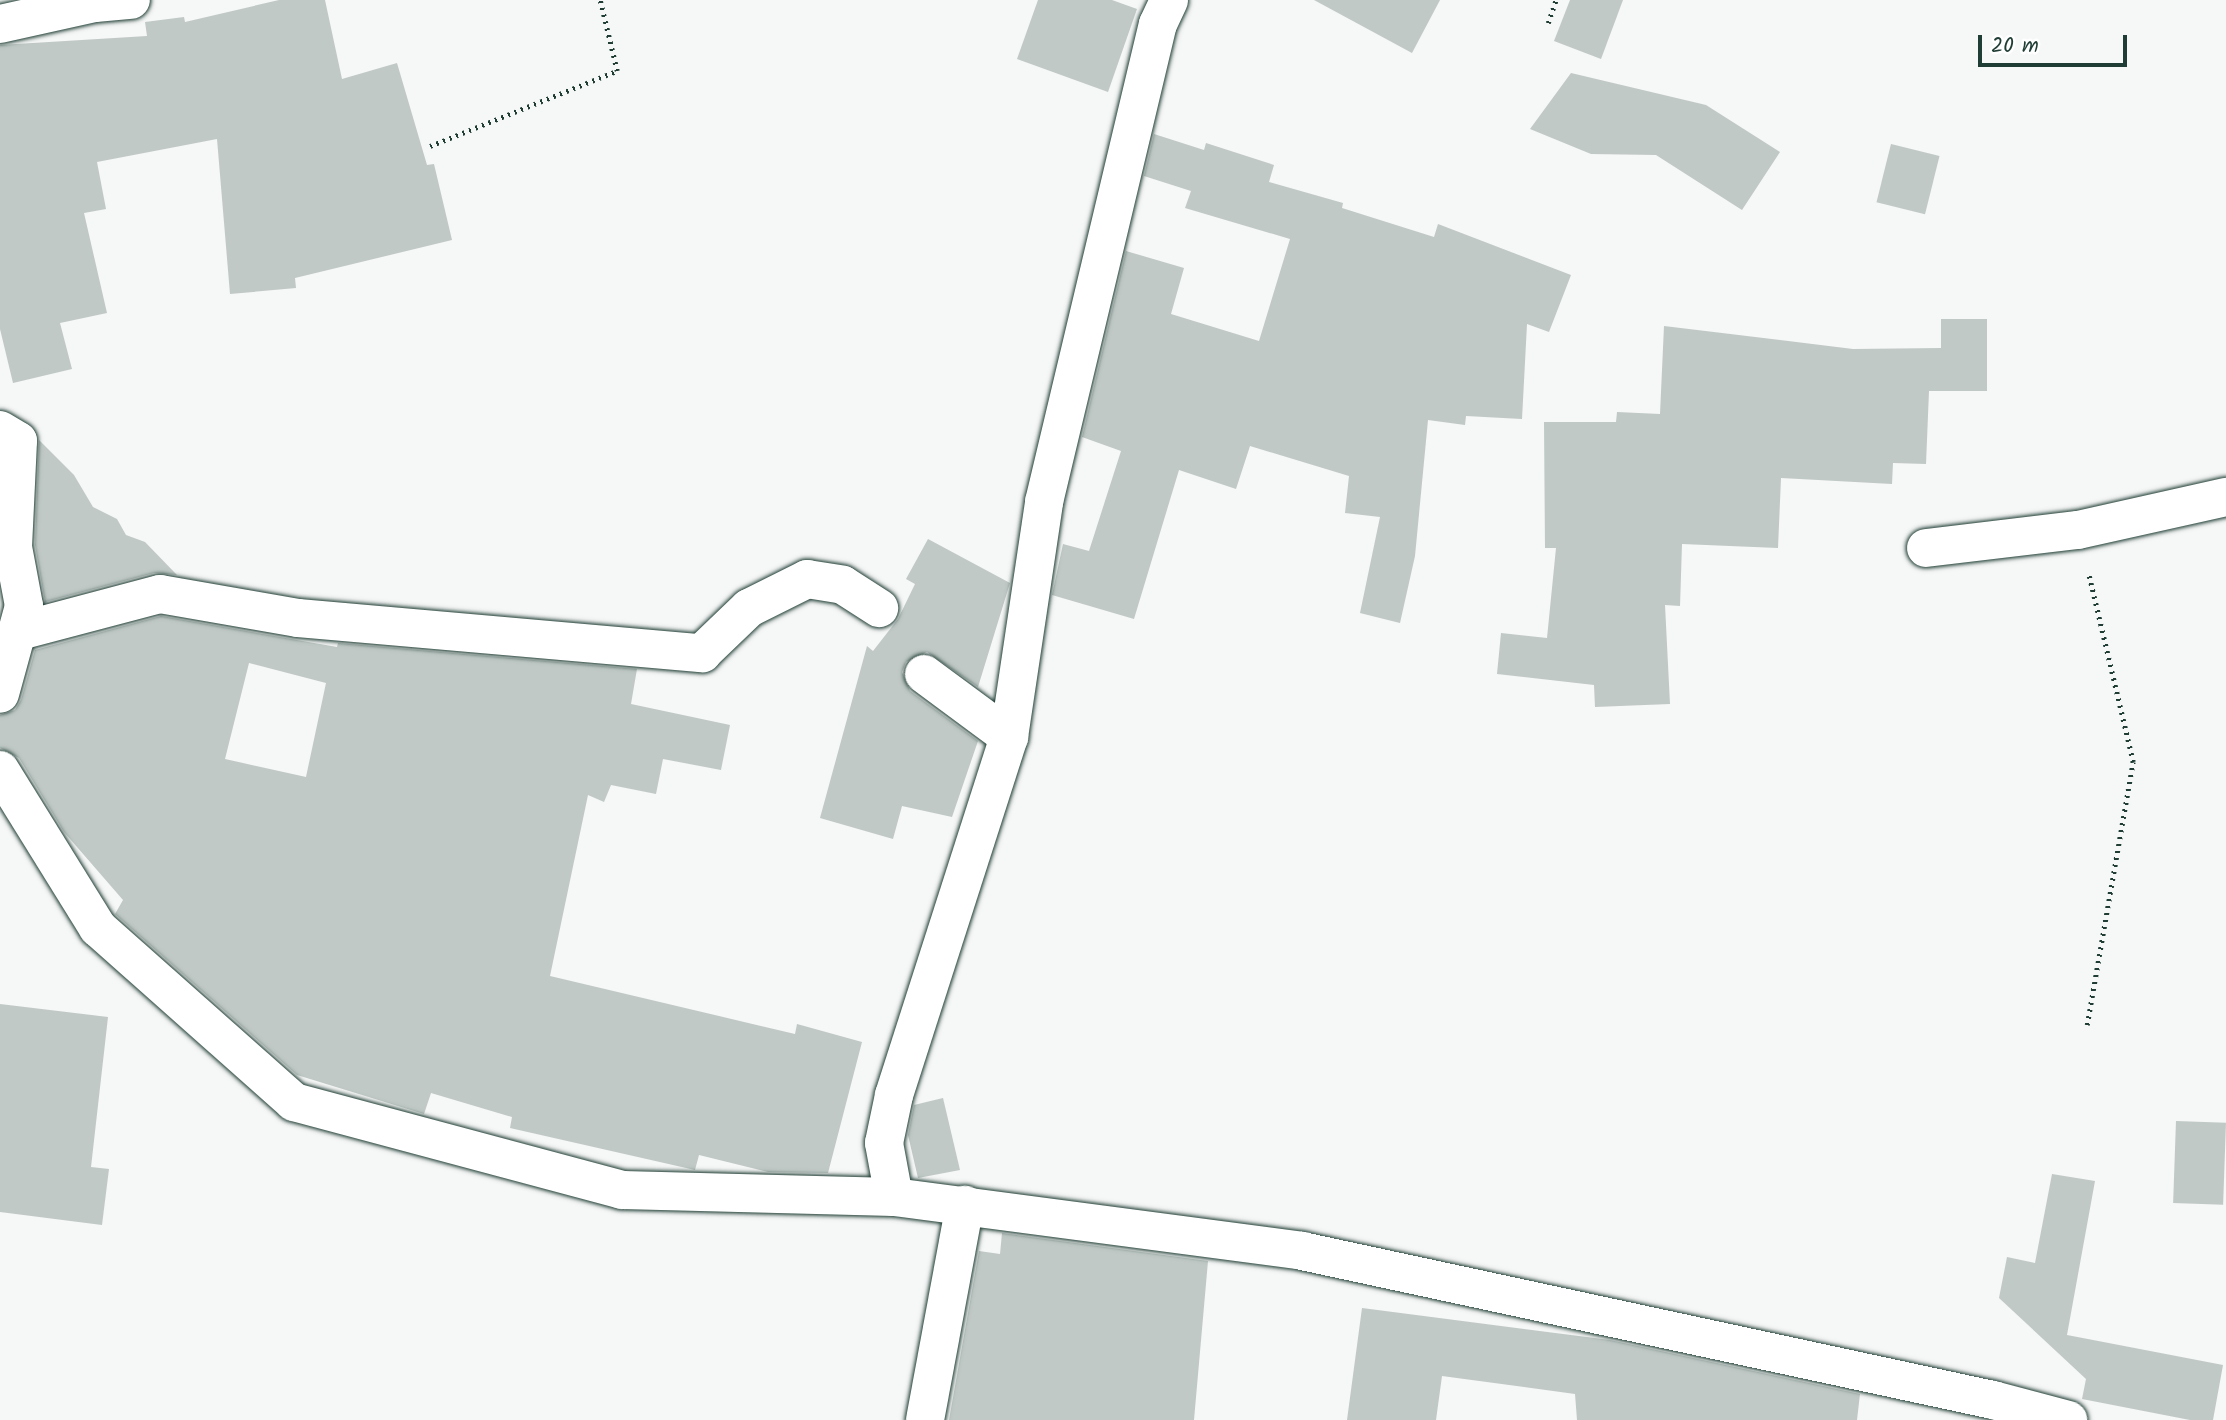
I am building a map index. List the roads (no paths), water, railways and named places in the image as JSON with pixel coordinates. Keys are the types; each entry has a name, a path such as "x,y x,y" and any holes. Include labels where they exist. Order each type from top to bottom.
{"street":[{"path":"0,24 94,3 131,0"},
{"path":"894,1197 884,1143 894,1095 1009,737 1044,502 1158,24 1169,0"},
{"path":"0,430 18,441 13,547 15,617 0,694"},
{"path":"1926,548 2078,530 2226,497"},
{"path":"15,617 160,594 298,618 702,653 749,608 807,579 843,585 879,608"},
{"path":"924,674 1009,737"},
{"path":"0,770 98,928 294,1102 622,1190 894,1197 1302,1251 1993,1400 2067,1420"},
{"path":"926,1420 965,1205"}]}
